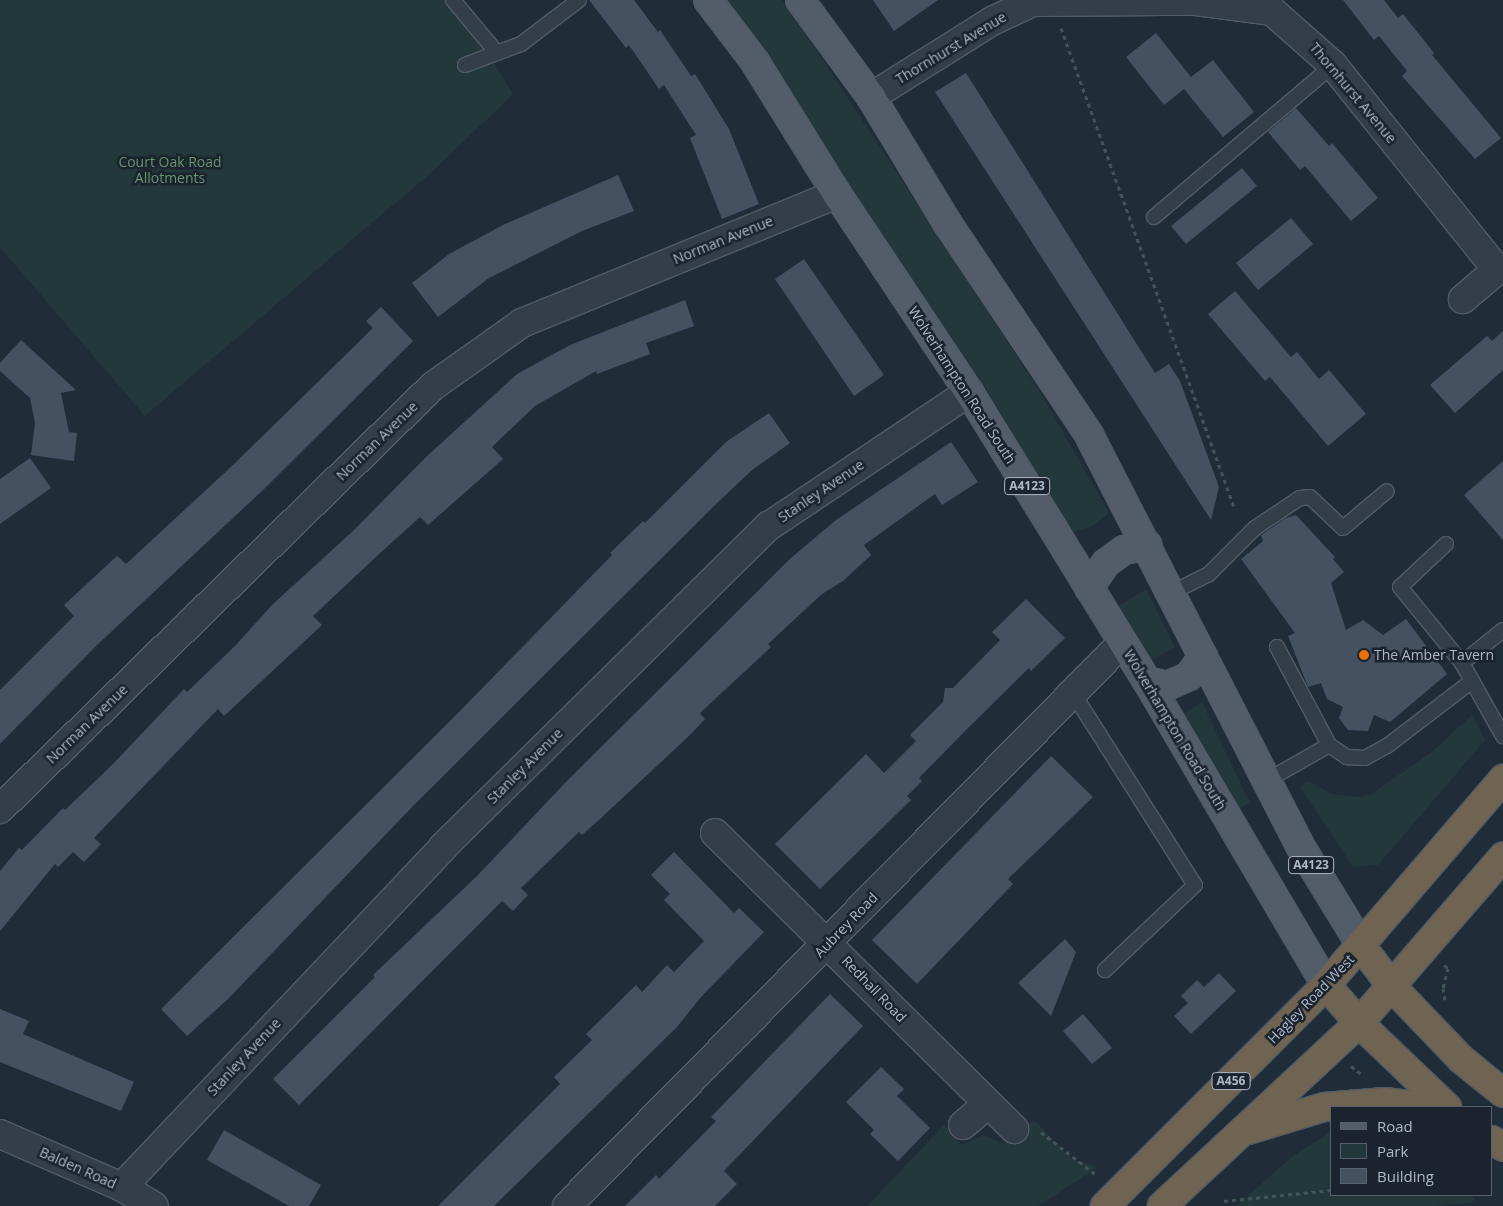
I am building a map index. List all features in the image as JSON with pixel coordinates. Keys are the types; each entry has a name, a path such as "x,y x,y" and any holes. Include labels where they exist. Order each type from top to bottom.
{"highway":[{"name":"Hagley Road West","path":"1105,1206 1362,947 1503,779"},
{"path":"1162,1206 1359,1023 1392,988 1423,949 1503,857"},
{"path":"1362,947 1392,988 1461,1059 1503,1093"},
{"path":"1326,985 1359,1023 1447,1106"},
{"path":"1336,1106 1385,1102 1417,1106"},
{"path":"1242,1132 1330,1107"}],"main road":[{"name":"Wolverhampton Road South","path":"708,0 755,62 837,194 969,392 1147,681 1326,985"},
{"name":"A4123","path":"800,0 871,97 948,224 1089,435 1304,853 1362,947"},
{"path":"1089,588 1106,563 1124,550 1147,545"},
{"path":"1147,681 1167,686 1174,683 1189,676 1203,657"}],"street":[{"name":"Thornhurst Avenue","path":"871,97 992,21 1033,2 1196,2 1272,11 1333,65 1497,270 1463,299"},
{"name":"Norman Avenue","path":"0,809 433,386 522,323 837,194"},
{"name":"Stanley Avenue","path":"122,1187 443,847 768,526 969,392"},
{"name":"Aubrey Road","path":"567,1206 829,943 1122,643"},
{"name":"Redhall Road","path":"716,833 829,943 987,1105 1014,1129"},
{"path":"963,1125 987,1105"},
{"name":"Balden Road","path":"0,1134 122,1187 154,1206"}],"lane":[{"path":"453,0 497,53"},
{"path":"465,65 521,44 579,0"},
{"path":"1154,217 1333,65"},
{"path":"1171,594 1209,574 1255,528 1300,498 1310,497 1343,528 1387,491"},
{"path":"1446,544 1400,587 1462,663 1503,736"},
{"path":"1462,663 1503,630"},
{"path":"1277,646 1329,746 1347,757 1365,758 1387,746 1472,681"},
{"path":"1073,693 1195,885 1105,970"},
{"path":"1266,781 1329,746"}],"path":[{"path":"1053,2 1234,507"},
{"path":"1423,949 1448,968 1443,988 1449,1010"},
{"path":"1014,1129 1026,1119 1095,1174"},
{"path":"1224,1201 1330,1190"}],"green space":[{"name":"Court Oak Road Allotments","path":"0,0 456,0 513,94 433,171 145,416 0,247"},
{"path":"724,0 781,0 827,66 1040,392 1109,513 1091,527 1071,532 987,390"},
{"path":"1146,589 1175,647 1152,660 1119,606"},
{"path":"1202,702 1250,803 1238,809 1181,715"},
{"path":"1472,715 1485,740 1378,865 1353,867 1300,787 1308,781 1332,794 1358,797 1370,795 1433,751"},
{"path":"1034,1120 1073,1160 1098,1167 1038,1206 867,1206 944,1125 962,1145 983,1135 1004,1144"},
{"path":"1330,1132 1330,1196 1470,1196 1478,1202 1437,1206 1236,1206 1293,1156"}],"building":[{"path":"589,0 634,0 658,32 660,30 691,76 695,74 729,129 759,204 722,219 690,138 696,135 664,85 659,89 629,45 626,48"},
{"path":"873,0 938,0 894,31"},
{"path":"1343,0 1384,0 1398,18 1403,14 1434,53 1432,55 1501,138 1475,159 1402,76 1407,71 1379,36 1374,40"},
{"path":"1156,33 1191,77 1213,60 1254,112 1223,137 1184,89 1164,105 1126,57"},
{"path":"966,73 1155,373 1169,364 1180,381 1219,487 1211,520 935,92"},
{"path":"1296,108 1329,146 1332,143 1378,198 1351,221 1305,166 1300,170 1268,132"},
{"path":"1242,168 1257,186 1186,244 1171,226"},
{"path":"618,175 634,211 582,231 489,278 438,317 412,283 449,254 505,224"},
{"path":"1291,218 1313,244 1258,290 1236,263"},
{"path":"804,259 884,375 854,396 775,279"},
{"path":"1235,291 1291,357 1297,352 1319,379 1329,370 1366,414 1328,446 1270,377 1265,381 1208,314"},
{"path":"685,300 694,326 646,343 650,354 597,374 596,371 535,406 492,447 503,459 428,525 420,517 378,555 313,616 322,625 224,716 218,709 94,838 101,844 84,862 73,852 58,867 55,864 0,931 0,871 19,848 22,850 63,808 65,810 113,764 184,689 187,692 235,646 272,605 354,530 426,457 517,374 570,345"},
{"path":"381,307 413,341 263,490 96,646 0,744 0,690 74,616 64,605 117,556 126,564 232,466 373,328 366,321"},
{"path":"1503,331 1503,370 1455,413 1430,385 1487,336 1492,341"},
{"path":"21,340 76,390 61,393 69,432 77,433 74,461 31,455 35,423 30,398 0,371 0,363"},
{"path":"769,413 790,443 752,470 714,506 413,806 228,999 187,1036 161,1009 457,714 612,555 610,553 643,521 645,523 726,442"},
{"path":"951,442 978,482 942,505 935,494 864,545 871,555 843,581 822,594 768,644 771,647 700,713 705,719 690,735 582,835 579,832 521,888 528,895 513,911 502,901 299,1105 273,1079 375,977 373,975 477,876 565,783 791,558 836,520"},
{"path":"30,458 51,488 0,524 0,479"},
{"path":"1503,461 1503,540 1464,495"},
{"name":"The Amber Tavern","path":"1296,515 1335,557 1333,559 1344,572 1331,583 1346,630 1363,620 1383,635 1406,619 1447,674 1390,722 1374,715 1368,731 1348,730 1339,718 1343,707 1327,699 1321,683 1308,687 1288,636 1295,633 1241,559 1263,541 1261,535 1286,518"},
{"path":"1026,599 1065,638 1031,671 1029,668 919,778 922,781 907,796 911,800 820,889 775,844 866,754 884,773 916,741 910,735 943,702 945,688 953,688 1000,640 992,632"},
{"path":"1051,756 1093,797 1008,879 1013,884 917,984 872,940"},
{"path":"674,852 734,913 739,908 764,932 701,997 677,1027 494,1206 438,1206 560,1084 554,1077 592,1040 586,1034 636,985 642,992 667,965 674,972 704,941 664,900 670,894 651,875"},
{"path":"1065,939 1076,952 1051,1016 1018,983"},
{"path":"1219,973 1236,991 1191,1034 1174,1016 1188,1003 1181,996 1197,980 1204,987"},
{"path":"830,994 863,1026 724,1171 737,1184 715,1206 625,1206 656,1175 659,1179 716,1121 711,1117"},
{"path":"0,1009 29,1021 23,1034 134,1082 121,1111 0,1062"},
{"path":"1083,1014 1112,1048 1092,1064 1063,1031"},
{"path":"881,1067 904,1089 897,1096 930,1128 898,1161 870,1134 874,1130 846,1102"},
{"path":"224,1130 321,1185 309,1206 289,1206 207,1160"}],"place":[{"name":"The Amber Tavern","path":"1364,655"}]}
